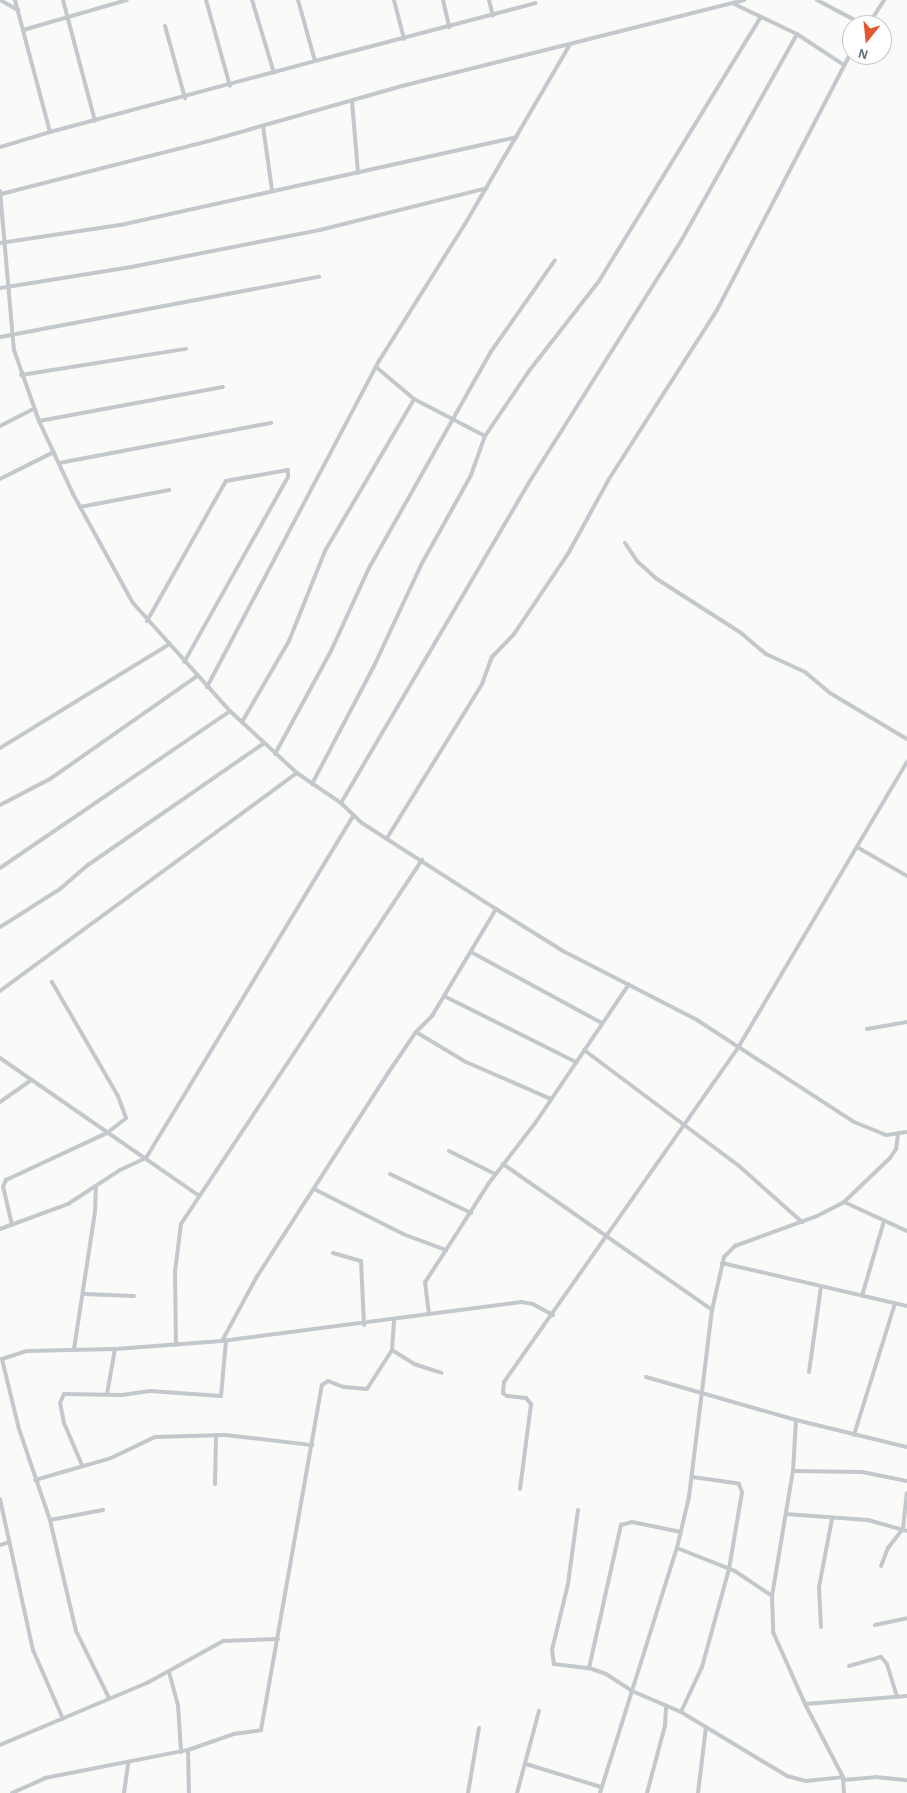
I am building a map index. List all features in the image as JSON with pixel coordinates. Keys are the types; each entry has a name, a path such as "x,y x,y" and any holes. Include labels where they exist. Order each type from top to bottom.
{"street":[{"path":"0,0 18,10"},
{"path":"15,0 50,132"},
{"path":"63,0 95,121"},
{"path":"23,30 67,15 127,0"},
{"path":"206,0 230,86"},
{"path":"252,0 274,73"},
{"path":"298,0 315,61"},
{"path":"394,0 404,38"},
{"path":"442,0 449,27"},
{"path":"489,0 493,16"},
{"path":"744,0 0,193 6,242 11,334 21,376 58,463 133,603 168,645 263,744 297,774 342,803 353,816 564,951 629,984 739,1046 794,1086 854,1122 887,1135 907,1132"},
{"path":"817,0 845,15"},
{"path":"874,15 884,0"},
{"path":"0,147 50,132 186,98 315,61 493,16 536,3"},
{"path":"732,3 797,34 842,64"},
{"path":"312,784 374,666 422,565 471,475 485,436 530,371 599,281 760,18"},
{"path":"164,26 186,98"},
{"path":"342,803 528,484 681,242 797,34"},
{"path":"207,687 376,367 487,188 569,46"},
{"path":"387,838 482,684 492,657 514,634 569,552 609,479 716,310 844,65"},
{"path":"352,101 360,172"},
{"path":"263,126 272,190"},
{"path":"0,243 125,224 516,138"},
{"path":"190,209 360,172"},
{"path":"0,288 131,267 320,230 487,188"},
{"path":"275,754 331,651 369,568 490,353 555,260"},
{"path":"0,337 319,277"},
{"path":"21,376 186,349"},
{"path":"376,367 414,399 452,421 485,436"},
{"path":"39,421 223,387"},
{"path":"242,722 289,641 325,551 414,399"},
{"path":"0,426 34,409"},
{"path":"58,463 271,423"},
{"path":"0,479 54,452"},
{"path":"147,621 226,481 288,470 288,477 184,662"},
{"path":"80,507 170,490"},
{"path":"625,543 638,562 656,579 741,633 766,654 805,672 830,693 907,739"},
{"path":"0,748 168,645"},
{"path":"0,805 50,778 197,676"},
{"path":"0,868 230,711"},
{"path":"0,927 60,889 88,864 263,744"},
{"path":"520,1488 531,1404 526,1398 506,1396 503,1388 683,1123 739,1046 907,762"},
{"path":"902,771 907,773"},
{"path":"0,991 297,774"},
{"path":"0,1229 68,1204 120,1170 146,1158 353,816"},
{"path":"857,847 907,876"},
{"path":"176,1346 178,1236 198,1195 422,860"},
{"path":"82,1465 65,1429 61,1398 71,1392 107,1394 150,1391 221,1396 224,1341 256,1278 416,1032 432,1016 496,909"},
{"path":"471,952 602,1023"},
{"path":"12,1225 3,1186 6,1180 107,1134 125,1122 126,1112 52,982"},
{"path":"429,1314 425,1282 496,1174 551,1100 629,984"},
{"path":"444,996 576,1062"},
{"path":"867,1029 907,1022"},
{"path":"416,1032 466,1062 551,1100"},
{"path":"584,1050 683,1123 782,1202 802,1222"},
{"path":"0,1058 107,1134 146,1158 198,1195"},
{"path":"0,1102 32,1080"},
{"path":"600,1793 681,1532 692,1477 712,1310 722,1263 728,1250 735,1246 802,1222 844,1202 890,1158 896,1149 898,1134"},
{"path":"449,1151 496,1174"},
{"path":"503,1164 606,1238 712,1310"},
{"path":"390,1174 471,1213"},
{"path":"74,1349 84,1294 96,1186"},
{"path":"314,1189 380,1223 446,1250"},
{"path":"844,1202 907,1231"},
{"path":"862,1296 884,1221"},
{"path":"333,1254 361,1261 364,1324"},
{"path":"722,1263 907,1306"},
{"path":"809,1372 821,1287"},
{"path":"84,1294 134,1296"},
{"path":"109,1698 76,1631 50,1520 35,1480 2,1359 27,1351 176,1346 224,1341 520,1302 533,1304 553,1315"},
{"path":"854,1435 895,1303"},
{"path":"12,1793 45,1778 181,1752 234,1734 261,1730 323,1383 328,1381 344,1387 367,1389 392,1350 394,1320"},
{"path":"107,1394 115,1349"},
{"path":"392,1350 414,1364 442,1373"},
{"path":"646,1377 702,1394 750,1404 796,1420 907,1447"},
{"path":"796,1420 793,1471 772,1596 773,1632 805,1704 843,1778 844,1793"},
{"path":"35,1480 110,1458 155,1437 216,1436 312,1445"},
{"path":"215,1484 216,1436"},
{"path":"793,1471 862,1472 907,1481"},
{"path":"680,1712 702,1667 729,1569 742,1488 735,1483 692,1477"},
{"path":"881,1566 888,1548 905,1530 907,1493"},
{"path":"0,1499 32,1650 63,1719"},
{"path":"50,1520 104,1510"},
{"path":"578,1510 568,1584 551,1655 558,1666 590,1668 606,1674 632,1691 666,1708 680,1712 796,1779 876,1777 907,1780"},
{"path":"786,1514 832,1519 868,1520 905,1530"},
{"path":"821,1627 819,1587 832,1519"},
{"path":"590,1668 621,1525 632,1522 681,1532"},
{"path":"0,1545 10,1542"},
{"path":"677,1548 729,1569 772,1596"},
{"path":"875,1625 907,1618"},
{"path":"0,1745 169,1672 223,1640 278,1639"},
{"path":"849,1666 881,1657 887,1664 897,1697"},
{"path":"169,1672 178,1705 181,1752"},
{"path":"805,1704 907,1696"},
{"path":"647,1793 665,1726 666,1708"},
{"path":"517,1793 539,1711"},
{"path":"698,1793 706,1727"},
{"path":"468,1793 479,1728"},
{"path":"188,1750 188,1793"},
{"path":"124,1793 128,1763"},
{"path":"526,1764 602,1787"}]}
